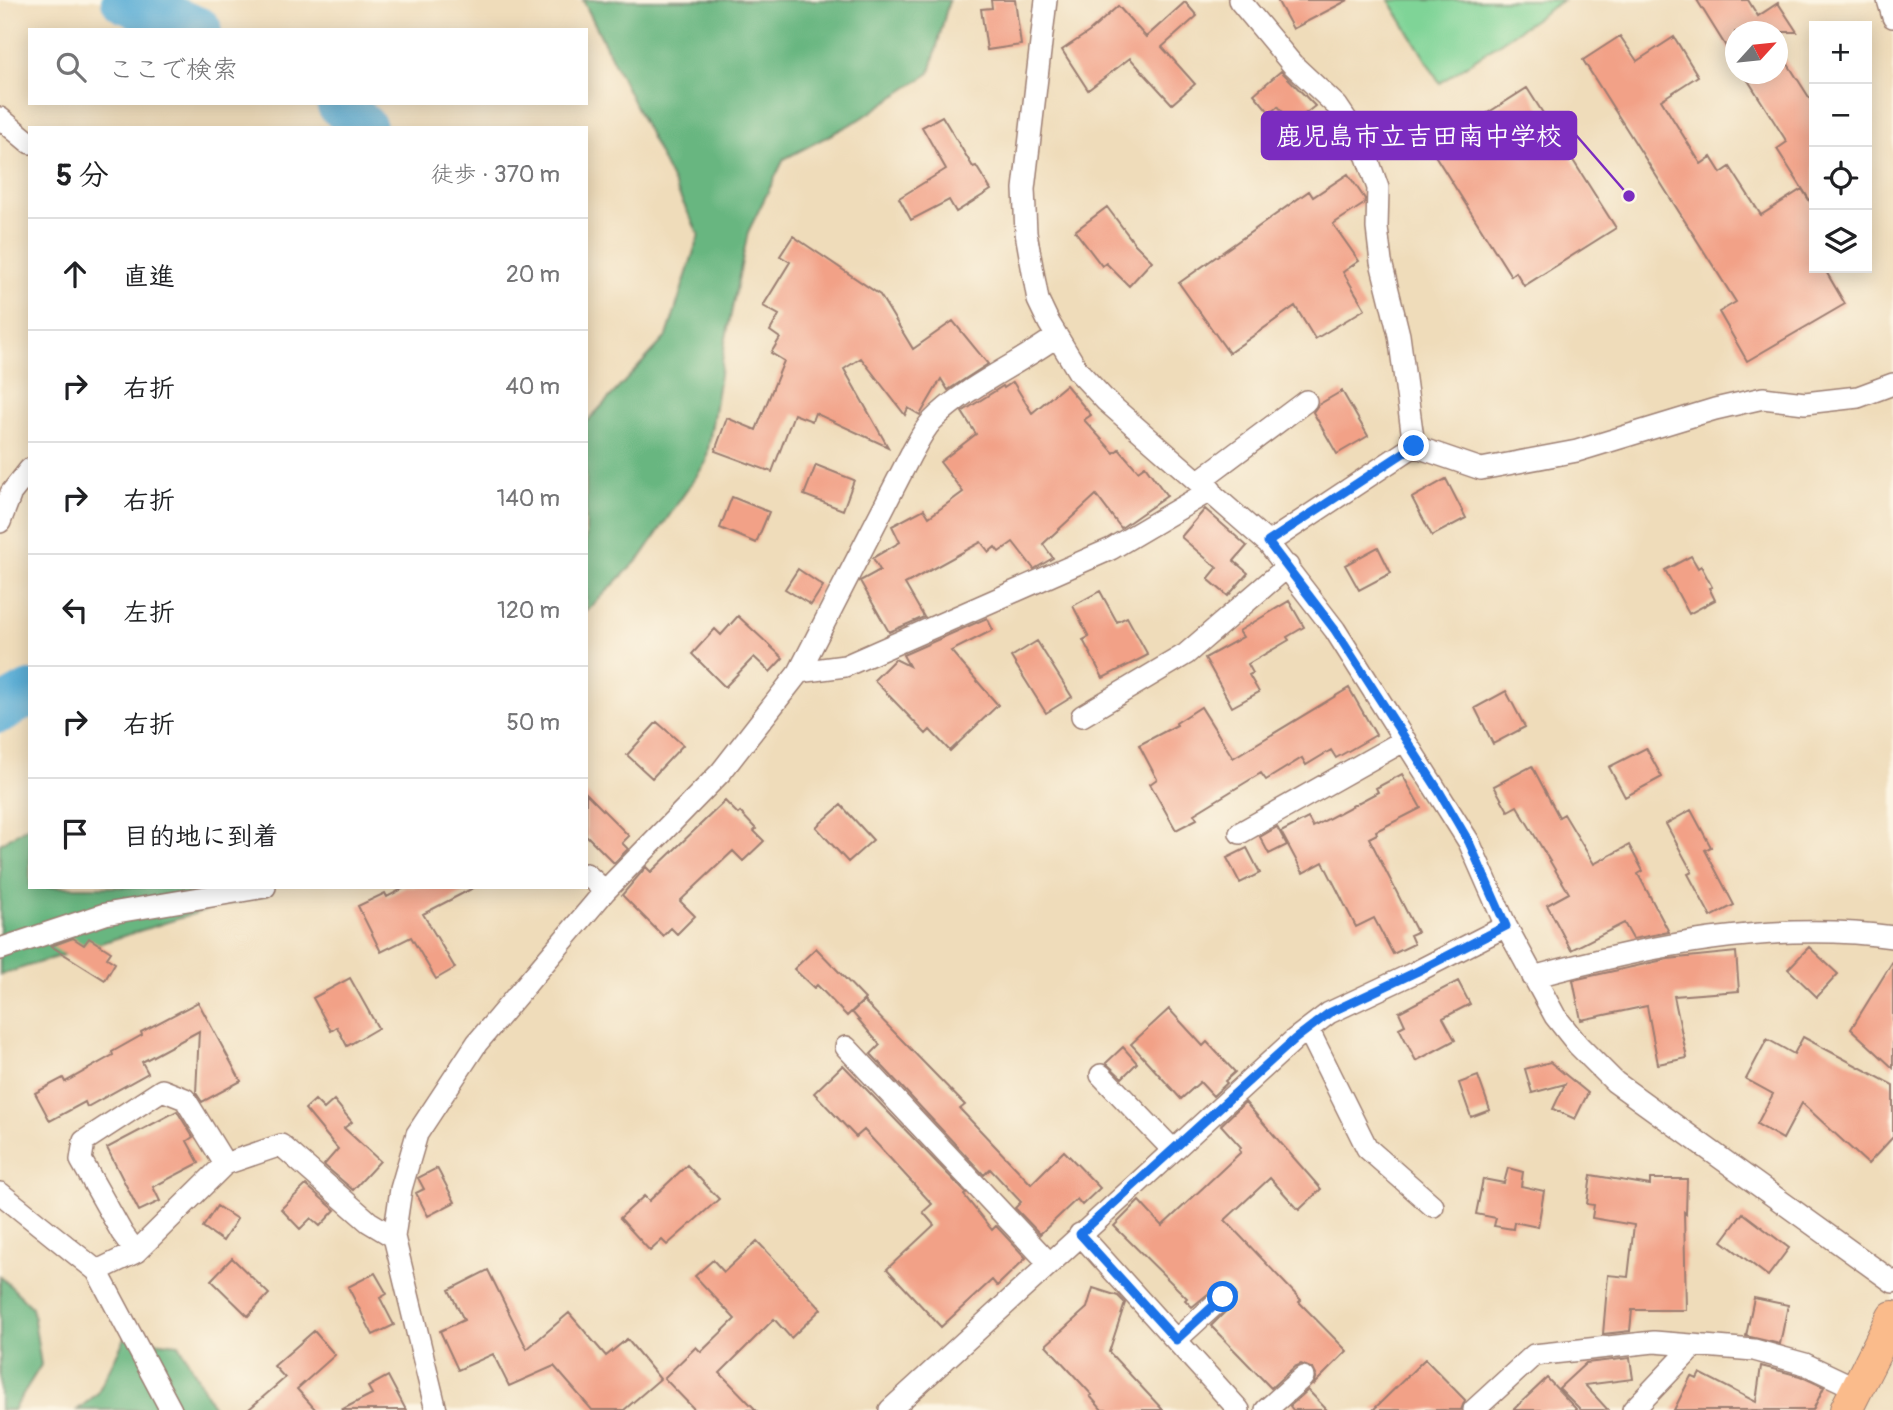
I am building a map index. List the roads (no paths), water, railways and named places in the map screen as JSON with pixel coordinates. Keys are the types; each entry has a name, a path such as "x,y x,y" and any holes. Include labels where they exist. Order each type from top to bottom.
{"main road":[{"path":"1852,1399 1893,1317"}],"street":[{"path":"1046,0 1024,189 1026,233 1038,300 1078,372 1106,401 1268,542 1288,566 1335,630 1469,842 1506,926 1555,1016 1578,1045 1615,1082 1893,1282"},
{"path":"1239,0 1292,64 1337,106 1367,156 1378,188 1377,228 1381,262 1399,335 1414,446"},
{"path":"1888,0 1893,17"},
{"path":"0,118 28,141"},
{"path":"436,1410 394,1237 401,1189 418,1135 477,1043 605,891 721,772 799,672 929,424 955,401 1036,352 1057,336"},
{"path":"1414,446 1481,469 1577,451 1714,409 1763,398 1805,403 1858,397 1893,384"},
{"path":"799,672 845,666 1111,550 1205,485 1306,401"},
{"path":"1268,542 1414,446"},
{"path":"0,522 11,493 28,472"},
{"path":"1082,716 1186,654 1288,566"},
{"path":"1240,833 1405,740"},
{"path":"588,876 605,891"},
{"path":"0,949 105,914 253,889"},
{"path":"890,1410 1308,1029 1329,1013 1506,926"},
{"path":"1533,976 1619,954 1759,934 1831,931 1893,937"},
{"path":"1308,1029 1367,1148 1433,1206"},
{"path":"846,1047 1049,1263"},
{"path":"1101,1075 1173,1150"},
{"path":"136,1252 122,1233 81,1160 84,1142 162,1090 185,1098 225,1164"},
{"path":"97,1271 136,1252 225,1164 281,1145 369,1222 394,1237"},
{"path":"0,1193 97,1271 171,1410"},
{"path":"1080,1234 1239,1410"},
{"path":"1176,1340 1223,1297"},
{"path":"1474,1410 1534,1355 1654,1342 1754,1350 1805,1364 1852,1399"},
{"path":"1633,1410 1694,1346"},
{"path":"1266,1410 1303,1377"}],"waterway":[{"path":"124,0 194,28"},
{"path":"341,105 362,126"},
{"path":"0,710 28,694"}],"place":[{"name":"鹿児島市立吉田南中学校","path":"1629,196"}]}
